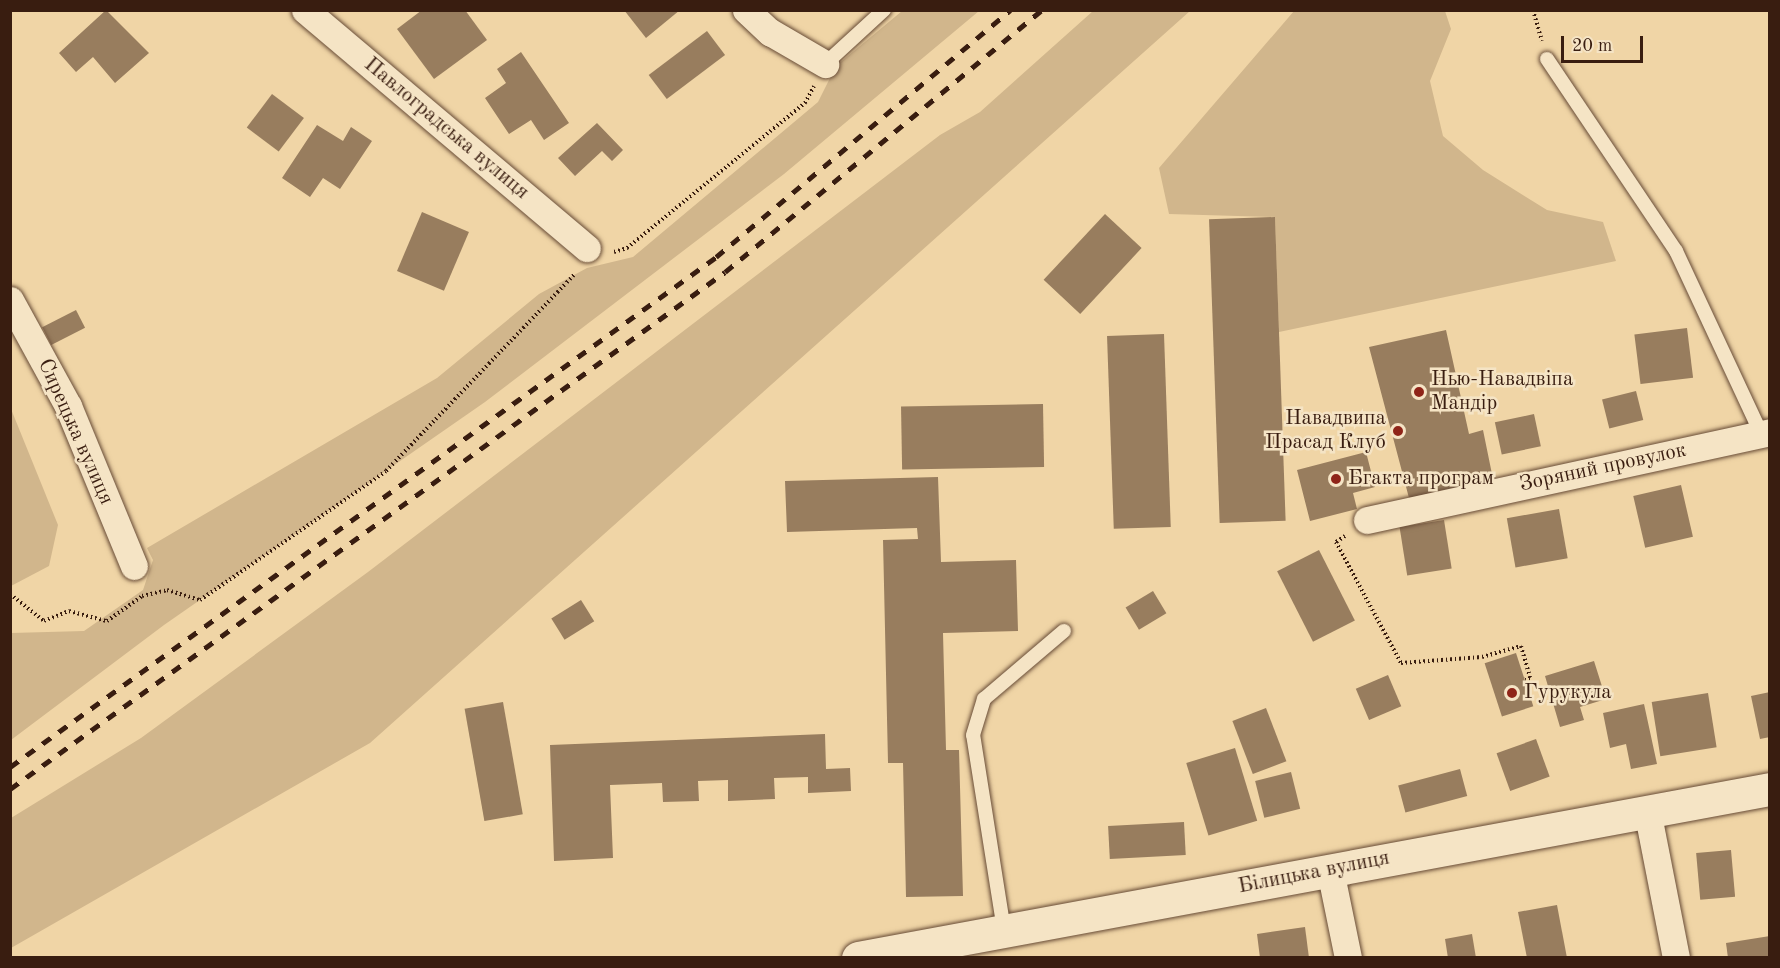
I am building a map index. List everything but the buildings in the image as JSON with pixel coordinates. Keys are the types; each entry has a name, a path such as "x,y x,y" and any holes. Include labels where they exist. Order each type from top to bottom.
{"main road":[{"name":"Білицька вулиця","path":"858,957 1770,789"}],"street":[{"name":"Павлоградська вулиця","path":"305,10 584,259"},
{"path":"746,10 770,32 825,64"},
{"name":"Сирецька вулиця","path":"10,300 68,406 134,566"},
{"name":"Зоряний провулок","path":"1367,520 1765,432"},
{"path":"1647,810 1676,957"},
{"path":"1330,870 1348,957"}],"lane":[{"path":"825,64 884,10"},
{"path":"1547,59 1676,251 1765,432"},
{"path":"1004,930 973,735 984,699 1064,631"}],"path":[{"path":"1533,10 1547,59"},
{"path":"10,594 44,621 69,610 107,621 142,596 167,590 200,600 386,471 509,346 584,259 627,248 805,103 825,64"},
{"path":"1367,520 1336,542 1401,663 1482,657 1521,646 1530,678 1525,679"}],"shaded area":[{"path":"902,11 979,11 784,174 485,402 164,625 11,740 11,633 84,631 143,590 153,560 147,548 437,378 539,294 587,268 633,257 818,102 836,66"},
{"path":"1093,11 1190,11 370,743 11,948 11,818 141,738 368,572 940,135 980,112"},
{"path":"1294,11 1445,11 1451,29 1430,81 1443,136 1483,170 1547,210 1603,222 1616,261 1279,332 1275,217 1169,214 1159,168"},
{"path":"11,409 58,525 49,566 11,586"}],"railway":[{"path":"10,767 716,257 1010,10"},
{"path":"10,789 725,272 1042,10"}],"place":[{"name":"Нью-Навадвіпа Мандір","path":"1419,392"},
{"name":"Навадвипа Прасад Клуб","path":"1398,431"},
{"name":"Бгакта програм","path":"1336,479"},
{"name":"Гурукула","path":"1512,693"}]}
